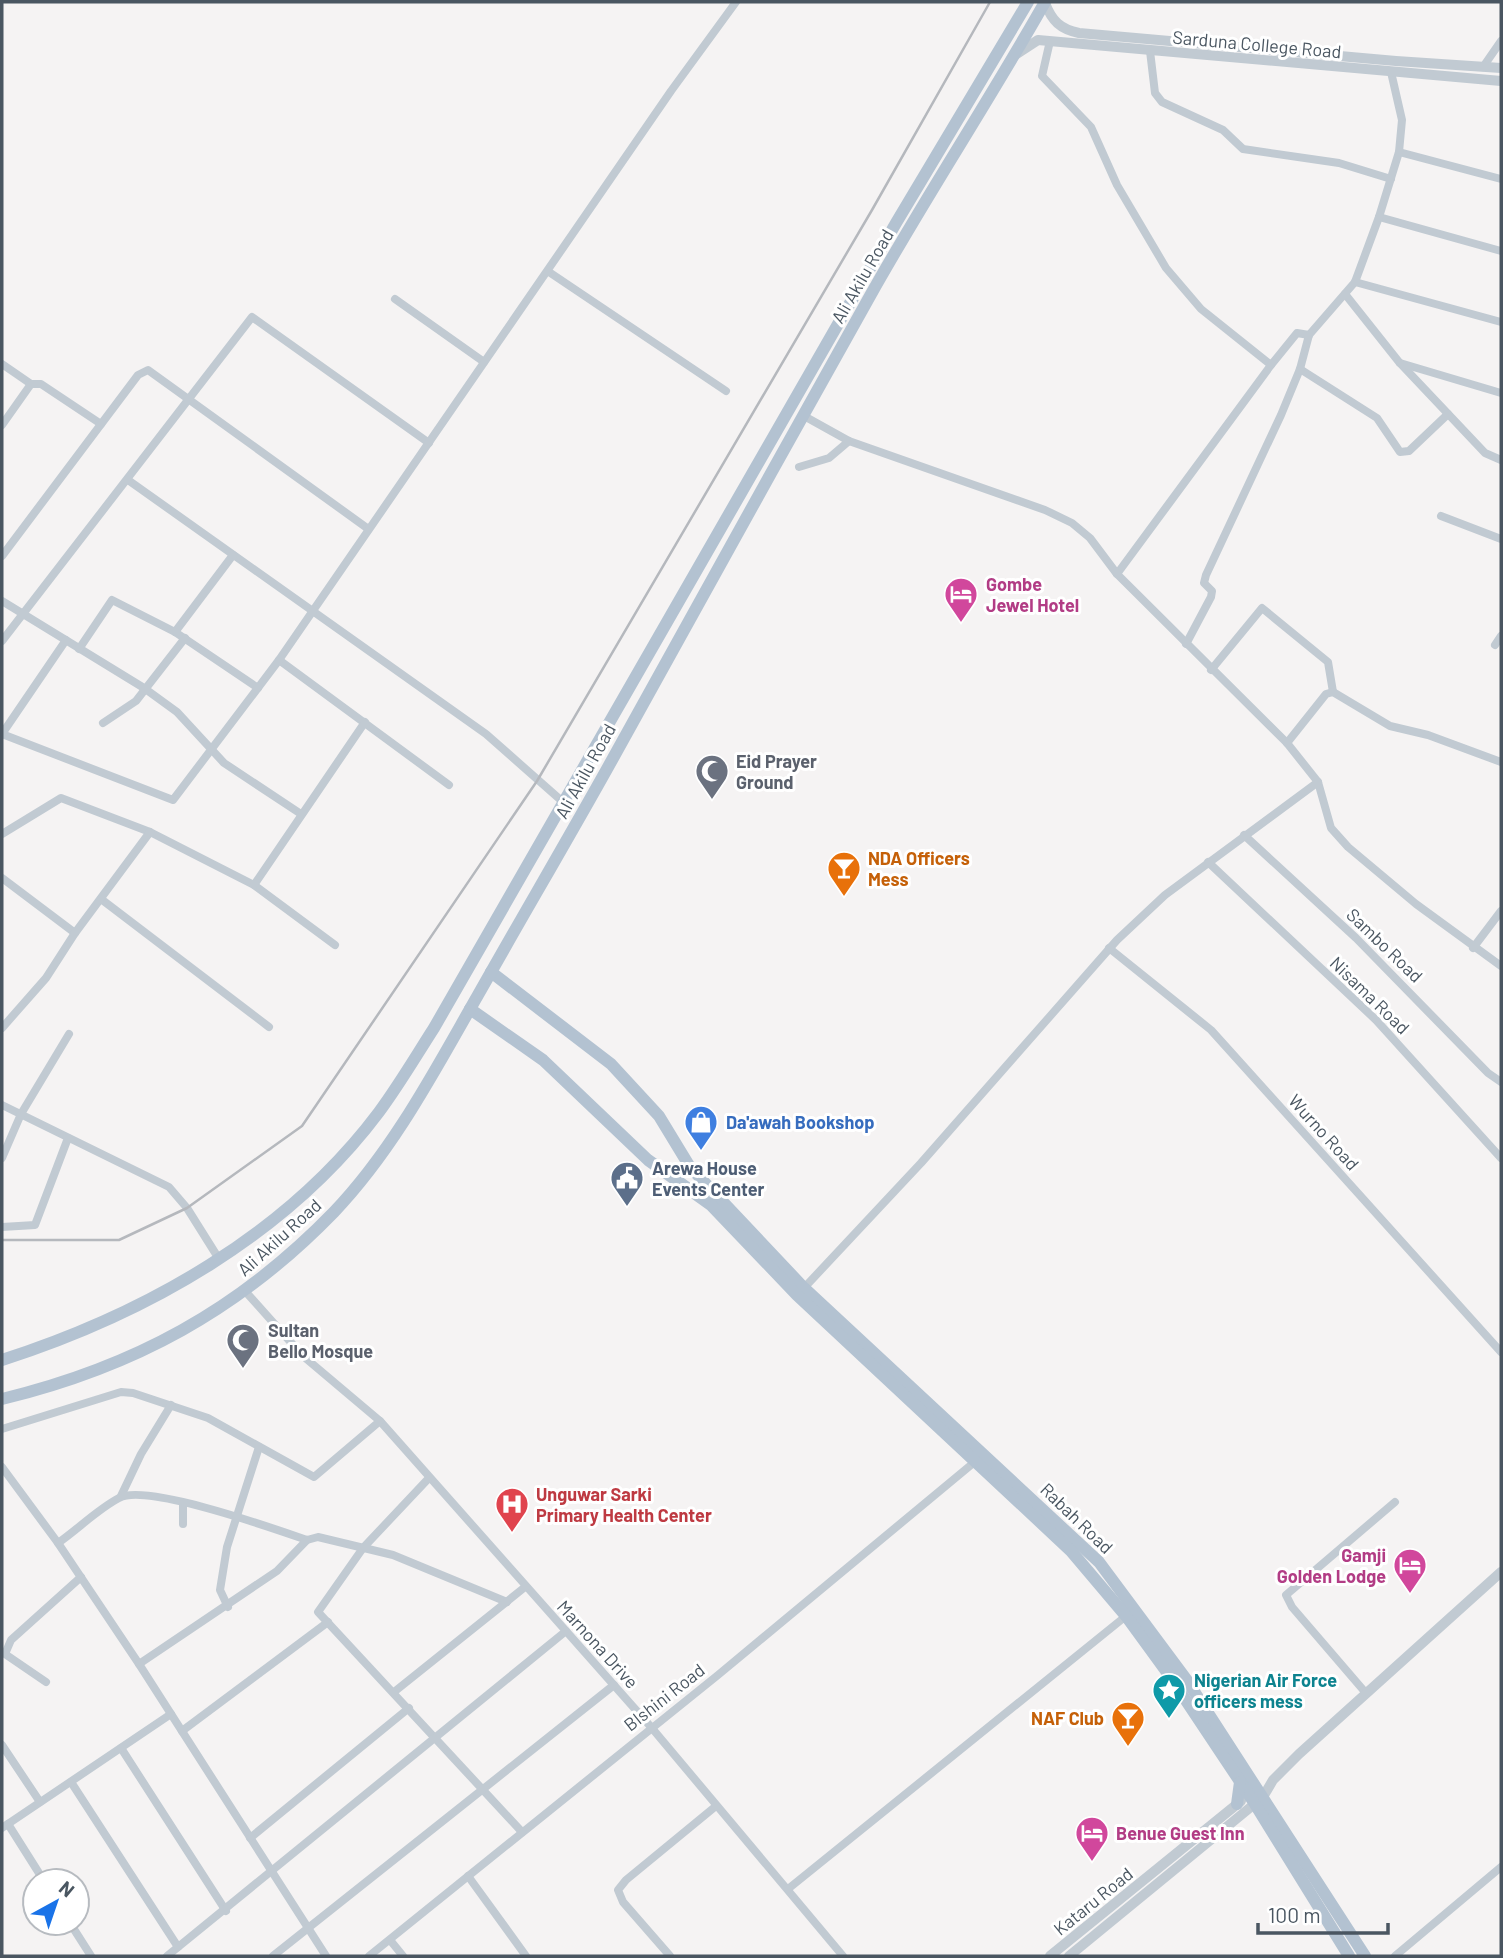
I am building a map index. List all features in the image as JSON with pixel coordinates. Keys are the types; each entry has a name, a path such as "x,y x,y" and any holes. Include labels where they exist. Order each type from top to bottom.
{"main road":[{"name":"Ali Akilu Road","path":"2,1360 66,1339 113,1318 219,1259 316,1182 378,1114 435,1028 896,223 1028,2"},
{"name":"Ali Akilu Road","path":"2,1399 74,1379 138,1354 181,1333 245,1291 308,1237 362,1181 407,1118 909,231 1045,2"},
{"path":"896,223 909,231"},
{"name":"Rabah Road","path":"491,972 611,1064 660,1116 690,1167 804,1288 1099,1562 1156,1636 1257,1799 1349,1956"},
{"name":"Rabah Road","path":"470,1009 543,1060 648,1160 711,1205 797,1295 977,1460 1071,1551 1126,1616 1365,1956"},
{"path":"1240,1781 1240,1808 1257,1799"}],"street":[{"path":"66,640 2,734 173,800 279,660 367,528 549,272 671,90 736,2"},
{"name":"Sarduna College Road","path":"1045,2 1052,20 1079,33 1501,68"},
{"name":"Sarduna College Road","path":"1015,55 1038,40 1501,81"},
{"path":"1051,41 1042,76 1090,127 1117,185 1166,268 1201,309 1270,365"},
{"path":"1483,67 1501,41"},
{"path":"1150,51 1154,93 1162,102 1223,130 1243,149 1339,163 1391,178"},
{"path":"1186,644 1212,591 1204,583 1206,575 1300,369 1309,335 1355,282 1379,217 1399,152 1402,120 1391,72"},
{"path":"1399,152 1501,179"},
{"path":"1379,217 1501,251"},
{"path":"549,272 726,391"},
{"path":"1355,282 1501,322"},
{"path":"1345,294 1399,362 1485,453 1501,460"},
{"path":"395,299 484,362"},
{"path":"2,641 252,317 429,443"},
{"path":"1117,574 1292,336 1297,333 1309,335"},
{"path":"1399,362 1501,393"},
{"path":"2,365 31,384 41,384 102,424"},
{"path":"1300,369 1377,418 1401,452 1409,452 1448,414"},
{"path":"2,556 102,424 144,371 148,370 367,528"},
{"path":"2,425 31,384"},
{"path":"804,416 849,441 1045,510 1072,523 1090,538 1117,574 1287,743 1318,782 1331,828 1348,847 1473,948 1501,966"},
{"path":"799,467 829,458 849,441"},
{"path":"128,480 485,734 563,802"},
{"path":"1441,516 1501,539"},
{"path":"175,632 233,555"},
{"path":"79,649 112,600 175,632 258,688"},
{"path":"2,601 144,688 177,712 224,763 301,814"},
{"path":"1211,670 1262,608 1328,662 1333,692"},
{"path":"1495,645 1501,636"},
{"path":"103,723 136,701 185,639"},
{"path":"279,660 449,785"},
{"path":"1287,743 1326,694 1333,692 1390,726 1428,735 1501,762"},
{"path":"254,885 365,722"},
{"path":"804,1288 921,1163 1109,948 1165,895 1318,782"},
{"path":"2,834 61,797 150,832 254,885 335,945"},
{"path":"2,1028 31,995 150,832"},
{"name":"Sambo Road","path":"1244,835 1356,938 1488,1073 1501,1082"},
{"name":"Nisama Road","path":"1208,862 1376,1020 1501,1158"},
{"path":"2,878 75,933"},
{"path":"101,899 269,1027"},
{"path":"1473,948 1501,911"},
{"name":"Wurno Road","path":"1109,948 1211,1030 1501,1352"},
{"path":"2,1157 21,1114 69,1034"},
{"path":"2,1105 169,1187 187,1208 219,1259"},
{"path":"2,1227 35,1224 68,1138"},
{"name":"Marnona Drive","path":"245,1291 303,1356 380,1421 428,1479 652,1727 843,1956"},
{"path":"2,1429 121,1392 133,1393 208,1418 314,1477 380,1421"},
{"path":"58,1543 121,1496 141,1454 171,1405"},
{"path":"228,1607 220,1590 227,1547 259,1447"},
{"name":"BIshini Road","path":"369,1956 977,1460"},
{"path":"2,1467 58,1543 139,1664 326,1956"},
{"path":"428,1479 363,1548 318,1612 522,1832"},
{"path":"121,1496 156,1497 183,1503 236,1516 307,1540"},
{"path":"1365,1692 1289,1603 1286,1595 1395,1502"},
{"path":"183,1503 183,1524"},
{"path":"139,1664 228,1607 277,1571 307,1540 318,1537 404,1560 507,1602"},
{"name":"Kataru Road","path":"1050,1956 1240,1808 1257,1799 1273,1780 1365,1692 1501,1572"},
{"path":"46,1682 5,1654 11,1640 81,1577"},
{"path":"394,1692 526,1587"},
{"path":"788,1889 1126,1616"},
{"path":"182,1731 328,1622"},
{"path":"167,1956 226,1911 435,1736 566,1631"},
{"path":"273,1956 614,1685"},
{"path":"250,1838 409,1708"},
{"path":"34,1867 5,1826 172,1714"},
{"path":"2,1745 40,1802"},
{"path":"121,1748 226,1911"},
{"path":"71,1782 178,1947"},
{"path":"670,1956 623,1902 618,1890 626,1880 716,1805"},
{"name":"Kataru Road","path":"1069,1956 1240,1808"},
{"path":"1395,1956 1501,1867"},
{"path":"468,1876 526,1956"},
{"path":"79,1937 91,1956"},
{"path":"390,1940 402,1956"}],"railway":[{"path":"2,1240 119,1240 187,1208 302,1126 537,781 872,210 990,2"}],"place":[{"name":"Gombe Jewel Hotel","path":"961,624"},
{"name":"Eid Prayer Ground","path":"712,801"},
{"name":"NDA Officers Mess","path":"844,898"},
{"name":"Da'awah Bookshop","path":"701,1152"},
{"name":"Arewa House Events Center","path":"627,1208"},
{"name":"Sultan Bello Mosque","path":"243,1370"},
{"name":"Unguwar Sarki Primary Health Center","path":"512,1534"},
{"name":"Gamji Golden Lodge","path":"1410,1595"},
{"name":"Nigerian Air Force officers mess","path":"1169,1720"},
{"name":"NAF Club","path":"1128,1748"},
{"name":"Benue Guest Inn","path":"1092,1863"}]}
